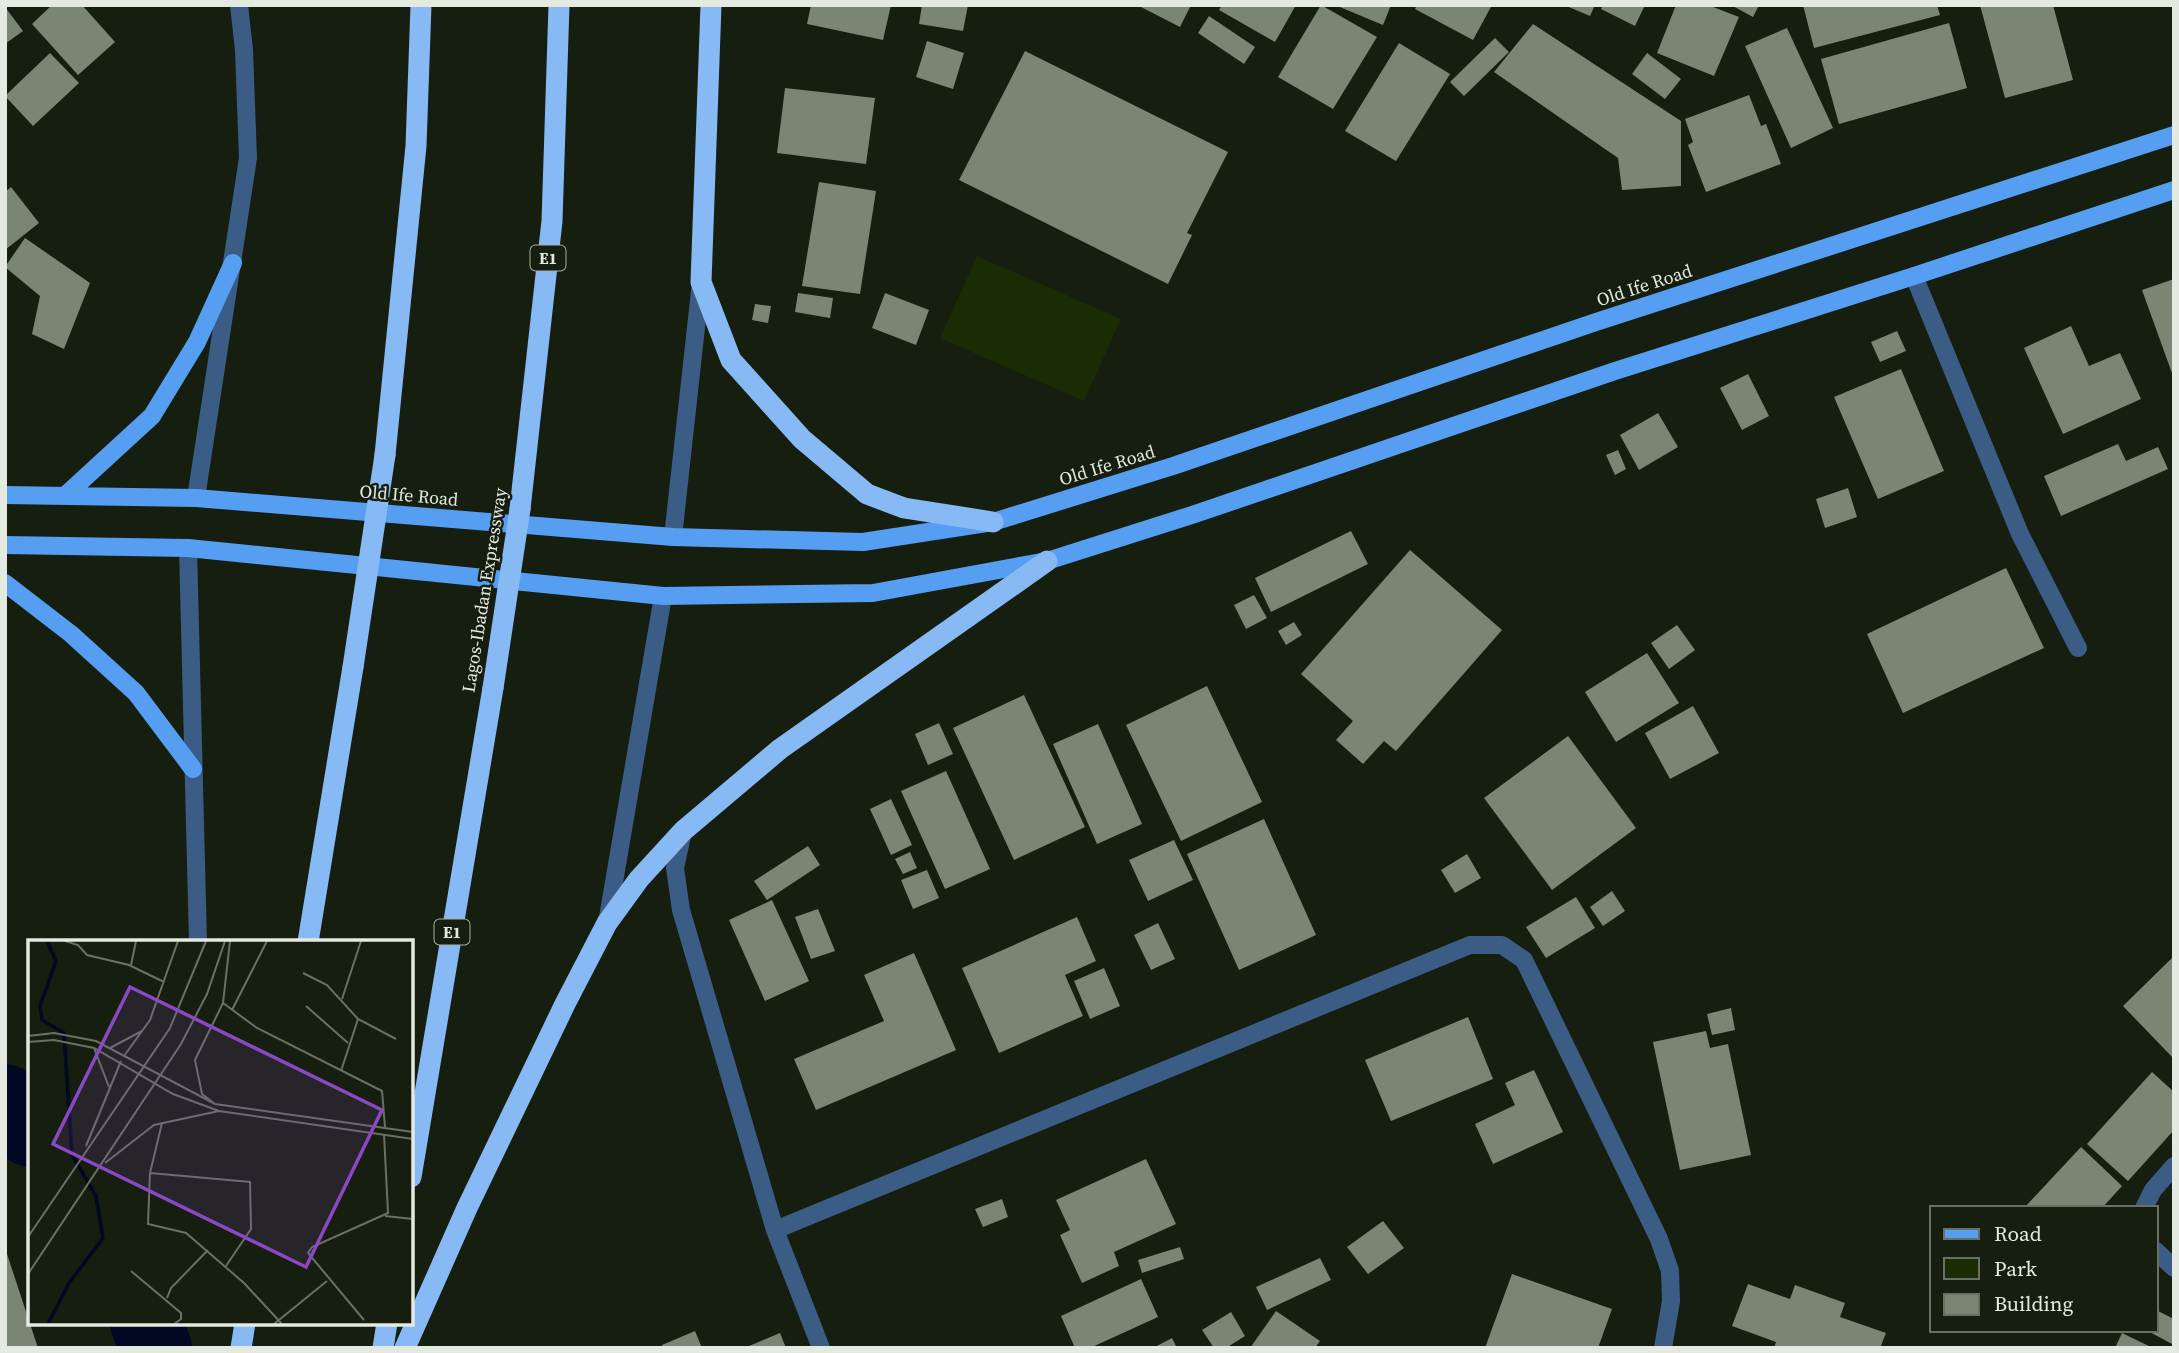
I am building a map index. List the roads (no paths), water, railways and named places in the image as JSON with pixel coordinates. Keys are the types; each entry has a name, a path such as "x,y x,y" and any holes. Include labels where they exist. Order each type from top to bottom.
{"highway":[{"path":"308,940 385,455 416,146 421,5"},
{"name":"Lagos-Ibadan Expressway","path":"413,1165 493,688 520,509 552,220 558,5"},
{"path":"711,5 701,282 732,360 802,439 867,494 904,508 993,522"},
{"path":"405,1348 467,1208 565,1003 607,923 639,879 683,831 780,749 1047,561"},
{"path":"241,1348 245,1325"},
{"path":"383,1348 387,1325"}],"main road":[{"name":"Old Ife Road","path":"5,495 196,498 673,537 863,542 993,522 1173,466 1596,322 2174,135"},
{"path":"5,545 188,548 663,596 873,593 1047,561 1306,477 1615,371 2174,190"},
{"path":"67,494 152,416 197,342 233,263"},
{"path":"5,583 71,634 136,693 193,769"}],"street":[{"path":"196,498 248,158 244,50 239,5"},
{"path":"1914,276 2020,534 2078,648"},
{"path":"673,537 701,282"},
{"path":"188,548 198,940"},
{"path":"607,923 663,596"},
{"path":"683,831 675,868 681,910 775,1230 821,1348"},
{"path":"775,1230 1470,945 1502,945 1524,960 1659,1239 1670,1271 1671,1301 1663,1348"},
{"path":"2145,1206 2153,1190 2174,1166"},
{"path":"2158,1253 2174,1268"}],"waterway":[{"path":"5,1100 28,1129"},
{"path":"147,1325 156,1348"}]}
